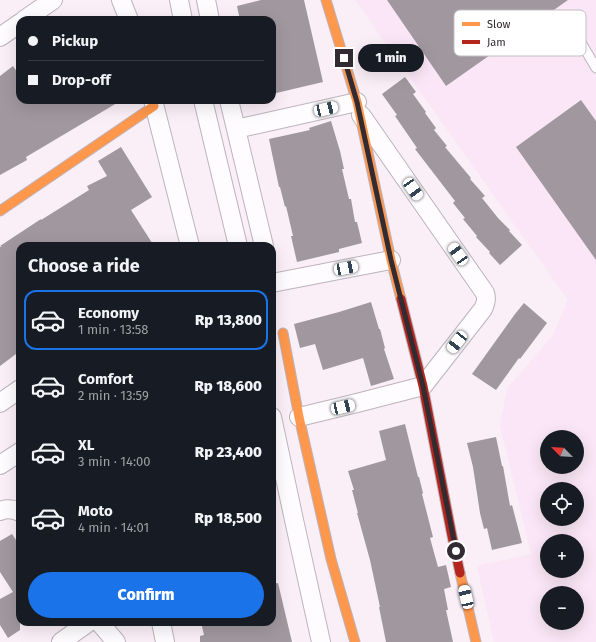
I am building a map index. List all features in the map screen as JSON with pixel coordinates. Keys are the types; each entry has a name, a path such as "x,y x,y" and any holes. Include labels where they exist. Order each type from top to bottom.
{"street":[{"path":"30,16 53,0"},
{"path":"121,0 127,16"},
{"path":"179,0 182,16"},
{"path":"206,0 209,16"},
{"path":"326,0 358,106 391,260 423,386 452,536 476,642"},
{"path":"0,36 16,26"},
{"path":"0,211 153,104"},
{"path":"154,104 189,242"},
{"path":"204,104 237,242"},
{"path":"230,104 263,242"},
{"path":"236,129 358,106"},
{"path":"299,417 423,386 483,309 486,303 485,293 358,106"},
{"path":"276,281 391,260"},
{"path":"283,333 299,417 331,559 355,642"},
{"path":"0,403 16,391"},
{"path":"276,436 321,642"},
{"path":"0,465 16,455"},
{"path":"0,511 6,509 16,510"},
{"path":"61,642 83,626"},
{"path":"102,626 116,642"},
{"path":"162,626 165,642"}],"lane":[{"path":"586,51 596,68"}],"shaded area":[{"path":"355,0 596,0 596,642 494,642 477,566 531,554 500,425 507,389 553,335 568,300"}],"building":[{"path":"261,0 304,0 323,82 276,93 276,16 239,16 237,6"},
{"path":"387,0 568,0 554,10 454,10 454,56 489,56 446,86"},
{"path":"13,66 16,70 16,104 115,104 26,157 27,160 0,175 0,76"},
{"path":"405,77 416,92 413,94 436,128 434,130 447,146 445,147 485,196 482,198 522,245 500,265 463,219 465,218 453,203 455,201 415,149 417,148 382,94"},
{"path":"581,100 596,121 596,260 516,147"},
{"path":"331,121 340,151 344,169 342,169 349,199 351,199 355,222 357,222 362,243 339,249 339,252 297,262 291,236 293,236 286,206 285,207 279,187 269,139 310,130 309,128"},
{"path":"121,147 152,197 131,210 151,242 16,242 16,354 0,366 0,247 2,246 0,246 89,190 87,186 107,176 98,161"},
{"path":"371,302 394,379 371,386 363,358 323,370 315,344 300,348 294,324"},
{"path":"524,303 547,323 496,390 472,374"},
{"path":"405,424 423,493 433,537 430,538 438,567 446,565 451,587 444,589 448,610 446,610 453,642 386,642 370,560 357,513 352,490 354,490 348,471 386,460 379,431"},
{"path":"496,437 510,506 512,505 522,543 492,550 487,528 484,529 480,513 473,467 467,443"},
{"path":"12,534 16,540 16,626 20,626 20,630 8,638 0,625 0,599 13,592 0,572 0,541"},
{"path":"276,583 278,583 292,642 200,642 200,636 204,635 202,626 276,626"}],"traffic: slow":[{"path":"326,0 357,102 391,260 401,299"},
{"path":"0,211 154,106"},
{"path":"283,333 299,417 331,559 355,642"},
{"path":"460,573 476,642"}],"traffic: jam":[{"path":"401,299 423,386 460,573"}],"route":[{"path":"344,58 357,102 391,260 423,386 456,551"}]}
